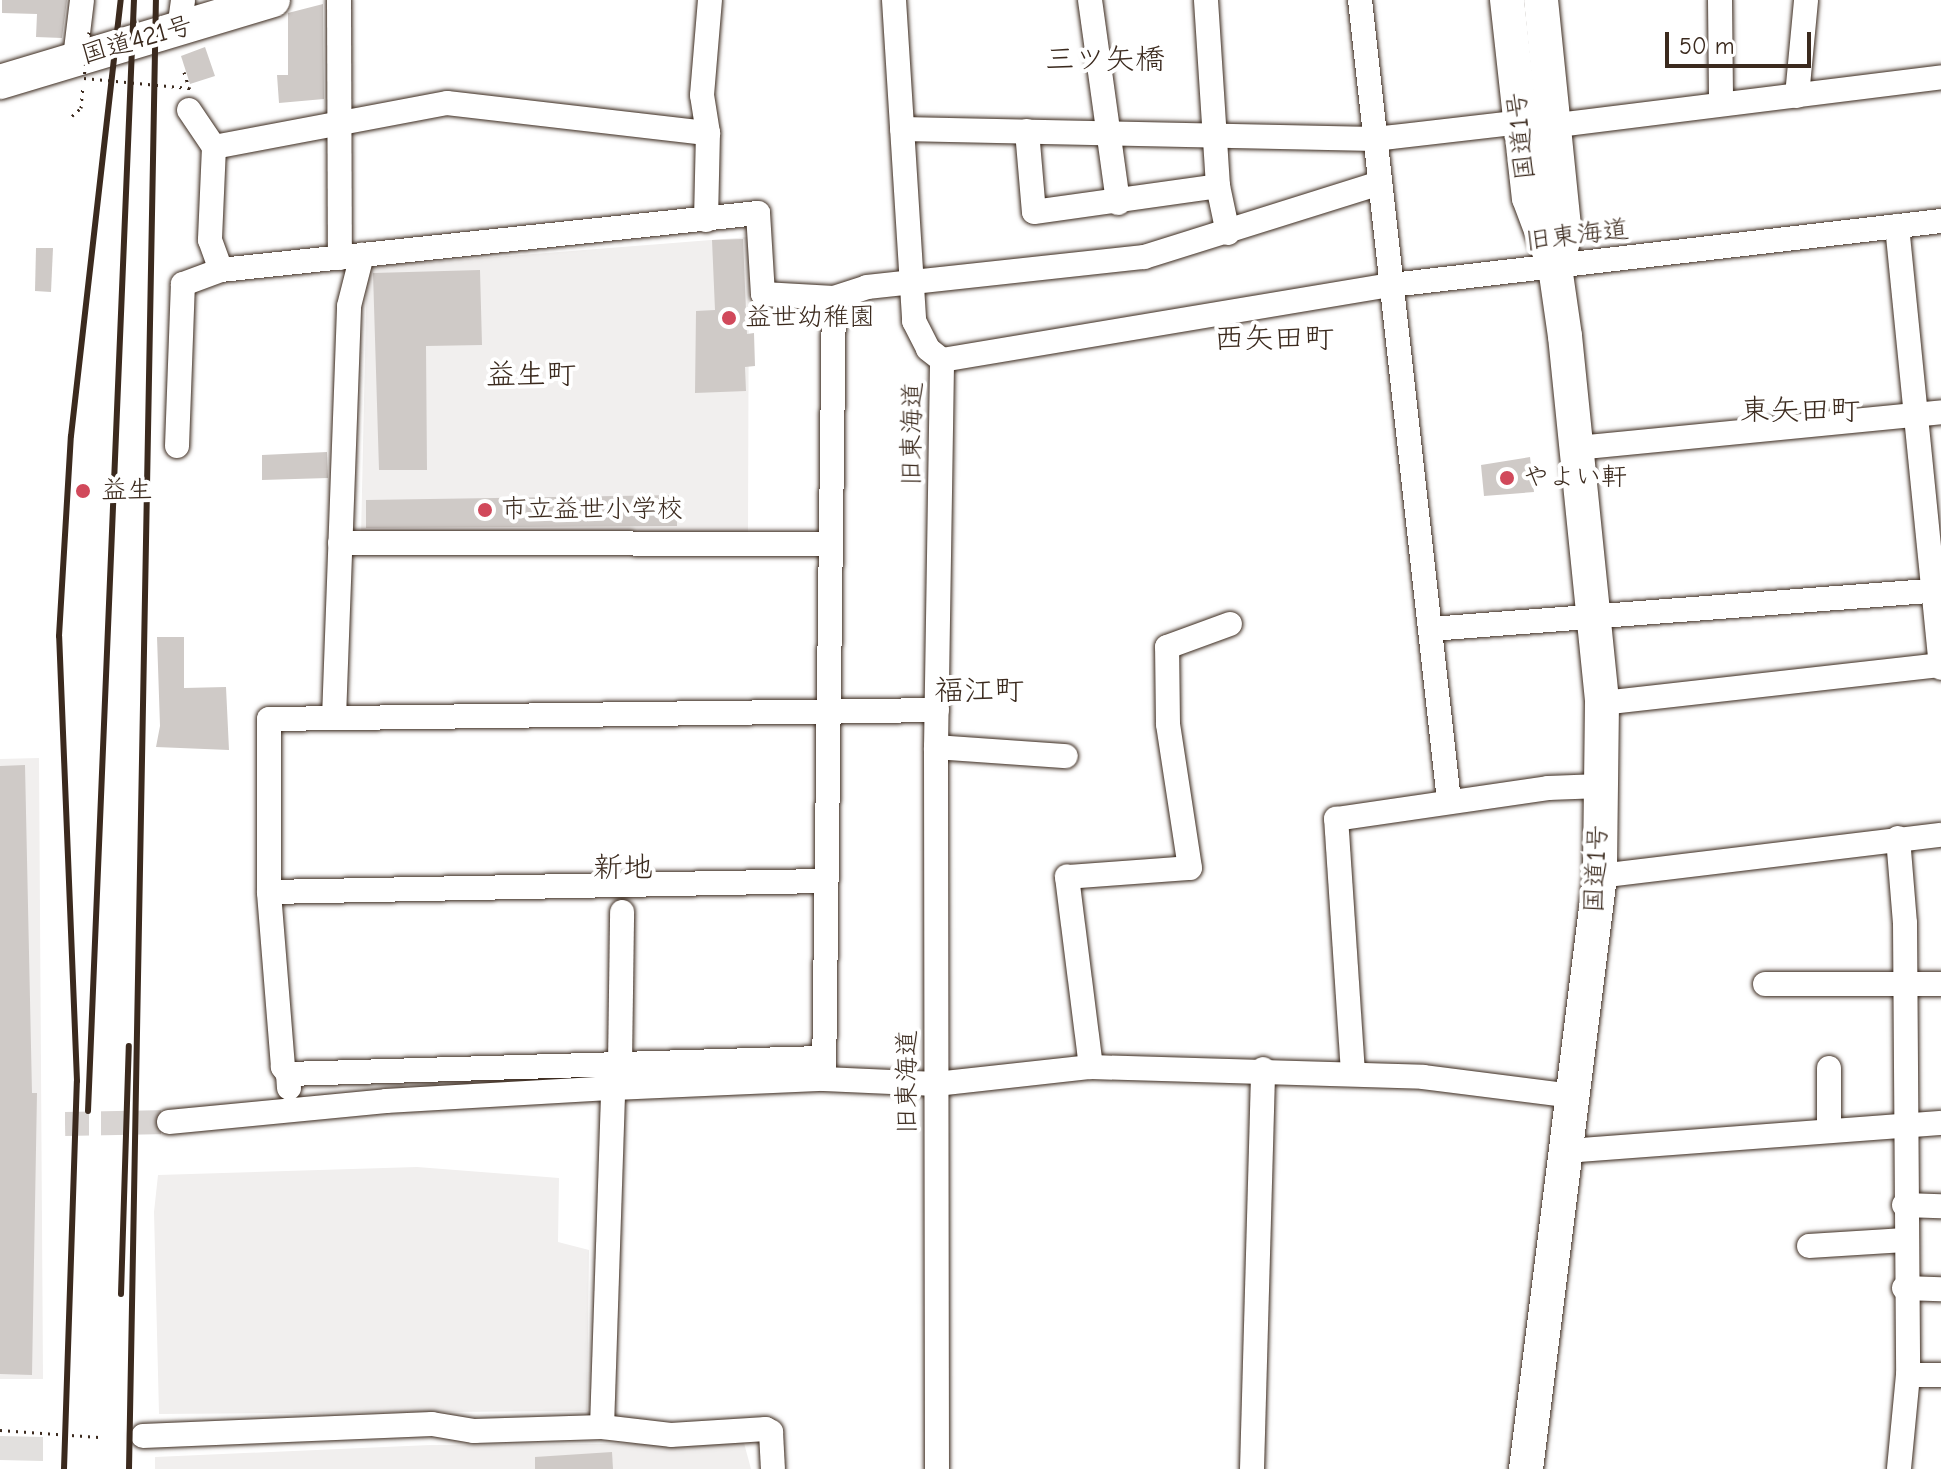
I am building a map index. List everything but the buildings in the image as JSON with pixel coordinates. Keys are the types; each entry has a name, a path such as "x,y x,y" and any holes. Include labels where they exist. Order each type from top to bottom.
{"highway":[{"name":"国道421号","path":"0,82 83,56 181,15 273,0"},
{"name":"国道1号","path":"1507,0 1529,198 1555,267 1596,618 1602,703 1600,876 1526,1469"},
{"name":"国道1号","path":"1541,0 1558,125 1565,235 1555,267"}],"street":[{"path":"82,0 83,56"},
{"path":"334,718 351,257 339,0"},
{"path":"706,220 708,133 702,95 710,0"},
{"path":"894,0 914,321 928,349 942,360"},
{"path":"1090,0 1118,203"},
{"path":"1206,0 1213,134 1218,186 1228,233"},
{"path":"1360,0 1449,801"},
{"path":"1720,0 1721,104"},
{"path":"1797,96 1806,0"},
{"path":"1558,125 1941,77"},
{"path":"189,99 214,147 210,240 221,270"},
{"path":"214,147 447,103 708,133"},
{"path":"902,129 1375,139 1521,122"},
{"path":"1027,131 1034,212 1118,203 1218,186"},
{"path":"177,446 183,284 221,270 758,213 763,294 834,298 867,287 910,281 1122,260 1228,233 1380,183"},
{"name":"旧東海道","path":"937,1469 936,747 942,360 1392,285 1941,221"},
{"path":"1602,703 1941,666 1937,590 1914,415 1897,226"},
{"path":"823,1069 825,713 834,298"},
{"path":"1577,448 1941,412"},
{"path":"340,543 829,544"},
{"path":"1431,629 1937,590"},
{"path":"1091,1067 1067,877 1190,868 1168,724 1167,647 1230,624"},
{"path":"290,1110 288,1074 283,1067 269,892 269,719 937,710"},
{"path":"936,747 1066,756"},
{"path":"1353,1073 1336,819 1449,801 1601,786"},
{"path":"1600,876 1941,835"},
{"path":"1898,838 1904,984 1904,1288 1908,1375 1899,1469"},
{"path":"269,892 823,881"},
{"path":"602,1427 622,912"},
{"path":"1765,984 1941,984"},
{"path":"288,1074 823,1069 936,1084 1091,1067 1263,1069 1353,1073 1574,1096"},
{"path":"1829,1068 1829,1131"},
{"path":"1252,1469 1263,1069"},
{"path":"169,1122 616,1072"},
{"path":"1567,1151 1829,1131 1904,1122 1941,1123"},
{"path":"1904,1205 1941,1206"},
{"path":"1809,1246 1905,1240"},
{"path":"1904,1288 1941,1289"},
{"path":"1908,1375 1941,1375"},
{"path":"143,1436 432,1424 474,1431 602,1427 671,1435 766,1429 771,1432 773,1469"}],"path":[{"path":"72,116 81,108 83,56 189,99"},
{"path":"0,1430 99,1437"}],"shaded area":[{"path":"749,237 748,532 361,537 367,267"},
{"path":"39,758 43,1379 0,1379 0,759"},
{"path":"417,1167 559,1178 558,1242 589,1250 587,1411 159,1414 154,1212 158,1175"},
{"path":"0,1436 43,1437 43,1461 0,1460"},
{"path":"744,1443 751,1469 155,1469 155,1457 430,1445"}],"tunnel":[{"path":"65,1124 169,1122"}],"railway":[{"path":"64,1469 77,1081 59,636 71,436 121,0"},
{"path":"88,1111 134,0"},
{"path":"129,1469 156,0"},
{"path":"121,1294 129,1046"}],"place":[{"name":"益世幼稚園","path":"729,318"},
{"name":"やよい軒","path":"1507,478"},
{"name":"益生","path":"83,491"},
{"name":"市立益世小学校","path":"485,510"}],"district":[{"name":"三ツ矢橋","path":"1105,60"},
{"name":"西矢田町","path":"1274,339"},
{"name":"益生町","path":"531,375"},
{"name":"東矢田町","path":"1800,411"},
{"name":"福江町","path":"979,691"},
{"name":"新地","path":"623,868"}]}
